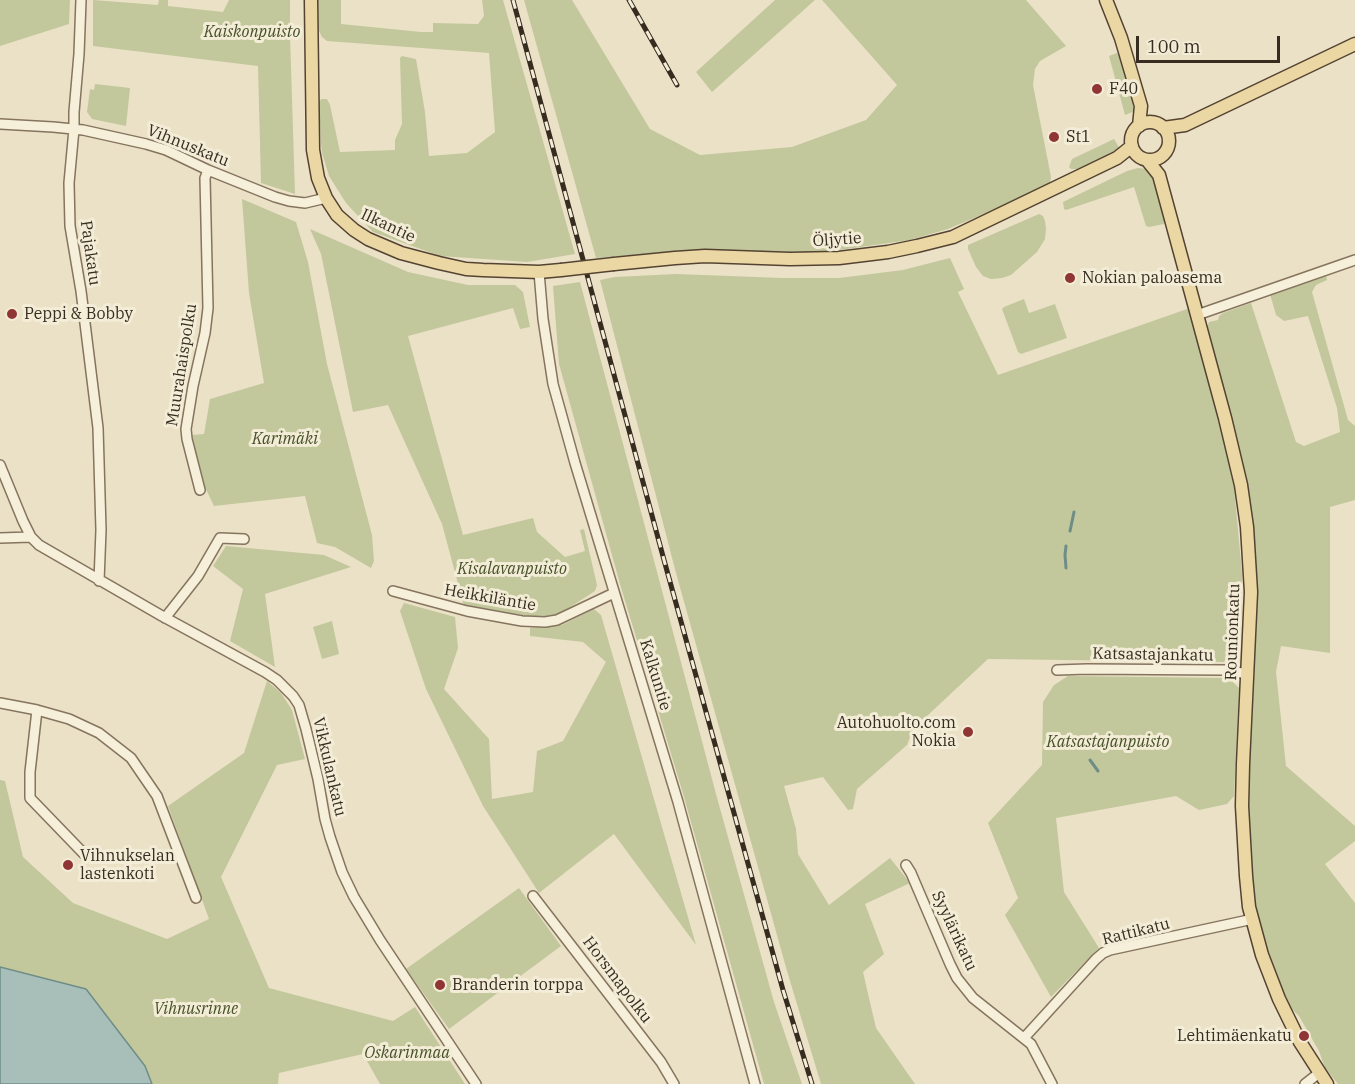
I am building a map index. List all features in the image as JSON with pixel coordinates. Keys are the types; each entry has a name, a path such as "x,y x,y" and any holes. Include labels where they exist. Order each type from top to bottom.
{"main road":[{"name":"Ilkantie","path":"311,0 313,150 318,178 326,198 337,215 368,239 401,253 466,268 539,272"},
{"path":"1106,0 1121,38 1141,106 1139,126 1133,135 1139,153 1157,159 1166,152 1169,142 1185,125 1355,44"},
{"path":"1141,106 1167,132 1169,142"},
{"path":"1139,126 1143,124 1185,125"},
{"name":"Öljytie","path":"539,272 705,256 839,258 888,252 953,237 1117,158 1139,153"},
{"name":"Rounionkatu","path":"1139,153 1159,175"},
{"name":"Rounionkatu","path":"1162,156 1159,175 1234,453 1250,559 1251,592 1243,765 1243,829 1249,907 1262,955 1279,999 1300,1042 1327,1084"}],"street":[{"name":"Pajakatu","path":"81,0 80,43 69,183 70,226 81,291 98,428 101,530 99,581"},
{"name":"Vihnuskatu","path":"0,124 84,130 146,144 166,150 274,197 305,203 326,198"},
{"name":"Muurahaispolku","path":"200,490 186,429 208,308 205,178 208,170"},
{"path":"1197,315 1355,260"},
{"name":"Kalkuntie","path":"539,272 543,319 553,384 678,802 755,1084"},
{"name":"Vikkulankatu","path":"0,465 23,521 31,537 39,545 99,581 265,672 293,696 306,729 325,819 342,872 380,940 476,1084"},
{"path":"0,538 31,537"},
{"path":"165,618 198,576 220,538 244,539"},
{"name":"Heikkiläntie","path":"393,591 467,611 522,621 545,622 557,620 614,593"},
{"name":"Katsastajankatu","path":"1057,670 1224,670 1248,674"},
{"path":"0,703 69,719 99,733 131,758 157,796 196,898"},
{"path":"37,710 30,772 30,798 87,857"},
{"name":"Syylärikatu","path":"906,865 950,964 961,983 973,998 1031,1044 1052,1084"},
{"name":"Horsmapolku","path":"533,896 661,1062 674,1084"},
{"name":"Rattikatu","path":"1024,1038 1103,953 1252,919"},
{"path":"1305,1084 1319,1073"}],"green space":[{"path":"0,0 70,0 69,24 0,46"},
{"name":"Kaiskonpuisto","path":"93,0 158,5 159,0 168,0 168,6 223,12 229,0 290,0 295,194 261,183 258,66 93,46"},
{"path":"318,0 341,0 341,24 433,32 433,23 478,24 484,16 482,0 503,0 575,254 527,262 440,256 373,232 346,203 329,176 322,153 319,101 327,99 330,105 340,152 395,150 395,140 402,124 400,58 402,56 416,59 425,112 429,156 467,153 495,132 489,53 327,41 318,29"},
{"path":"524,0 572,0 650,129 700,155 792,147 866,120 897,85 822,0 1026,0 1066,46 1040,61 1035,69 1033,85 1051,177 1050,183 1045,188 948,229 910,240 811,254 678,251 596,258"},
{"path":"775,0 815,0 712,92 696,72"},
{"path":"1117,53 1121,56 1135,111 1125,115 1109,56"},
{"path":"95,84 130,88 126,126 92,119 87,112 90,89 94,90"},
{"path":"1114,139 1120,149 1077,169 1069,167 1072,159"},
{"path":"1138,168 1147,169 1152,176 1166,219 1164,224 1146,226 1134,187 1064,209 1063,202 1127,171"},
{"name":"Karimäki","path":"242,199 296,222 308,262 327,364 372,535 374,561 371,568 335,547 317,543 305,496 214,506 203,483 192,435 204,434 210,399 264,383 249,293"},
{"path":"1039,214 1043,216 1046,229 1045,239 1037,252 1011,275 991,279 983,276 976,267 968,245"},
{"name":"Kisalavanpuisto","path":"310,229 408,272 468,285 515,285 523,292 530,327 520,329 513,308 408,336 463,535 533,518 537,532 565,557 585,551 580,530 584,529 597,585 595,591 558,615 535,617 464,606 442,524 388,405 353,412 321,254"},
{"path":"950,258 964,289 958,292 998,375 1190,308 1234,487 1242,573 1239,646 1228,655 1224,662 988,659 913,729 907,745 857,789 853,809 848,810 823,777 784,786 796,829 798,854 829,905 890,858 910,883 865,904 884,954 863,972 876,1028 915,1084 821,1084 787,971 676,573 600,280 615,277 676,274 839,278 903,270"},
{"path":"1326,274 1327,280 1316,285 1312,292 1348,420 1355,426 1355,500 1330,507 1330,653 1281,646 1276,672 1286,766 1355,826 1355,841 1325,864 1355,903 1355,1084 1338,1084 1325,1068 1319,1051 1299,1016 1288,1005 1264,944 1254,900 1250,865 1249,757 1257,601 1255,553 1248,490 1207,327 1209,322 1218,320 1223,313 1251,303 1296,442 1304,446 1340,432 1337,408 1308,316 1284,321 1276,315 1270,294"},
{"path":"580,282 716,794 774,1002 802,1084 764,1084 559,364 553,286"},
{"path":"1024,299 1029,313 1055,304 1067,338 1021,354 1018,352 1002,309"},
{"path":"226,546 324,555 351,567 265,594 275,667 230,641 243,589 213,566"},
{"path":"404,603 455,617 458,648 444,689 489,739 492,799 533,792 537,751 563,741 606,662 583,642 530,636 530,628 562,625 594,609 601,615 696,945 614,834 539,893 483,806 426,689 400,611"},
{"path":"332,621 339,654 322,659 313,627"},
{"name":"Katsastajanpuisto","path":"1068,676 1229,678 1239,688 1234,796 1227,804 1199,810 1176,796 1056,818 1064,892 1099,948 1051,997 1005,915 1018,898 988,823 1042,765 1043,702 1054,685"},
{"name":"Vihnusrinne","path":"267,681 281,693 292,710 305,759 277,765 221,877 269,988 393,1021 415,1007 465,1084 380,1084 363,1054 279,1073 278,1084 152,1084 145,1066 86,989 0,967 0,780 5,781 23,857 73,903 167,939 209,919 168,806 244,753"},
{"path":"519,888 561,946 449,1029 406,969"}],"water":[{"path":"0,967 86,989 145,1066 152,1084 0,1084"}],"waterway":[{"path":"1070,531 1074,512"},
{"path":"1066,546 1066,568"},
{"path":"1090,760 1098,771"}],"railway":[{"path":"513,0 664,560 783,990 812,1084"},
{"path":"629,0 677,85"}],"place":[{"name":"F40","path":"1097,89"},
{"name":"St1","path":"1054,137"},
{"name":"Nokian paloasema","path":"1070,278"},
{"name":"Peppi & Bobby","path":"12,314"},
{"name":"Autohuolto.com Nokia","path":"968,732"},
{"name":"Vihnukselan lastenkoti","path":"68,865"},
{"name":"Branderin torppa","path":"440,985"},
{"name":"Lehtimäenkatu","path":"1304,1036"}],"park label":[{"name":"Oskarinmaa","path":"407,1053"}]}
